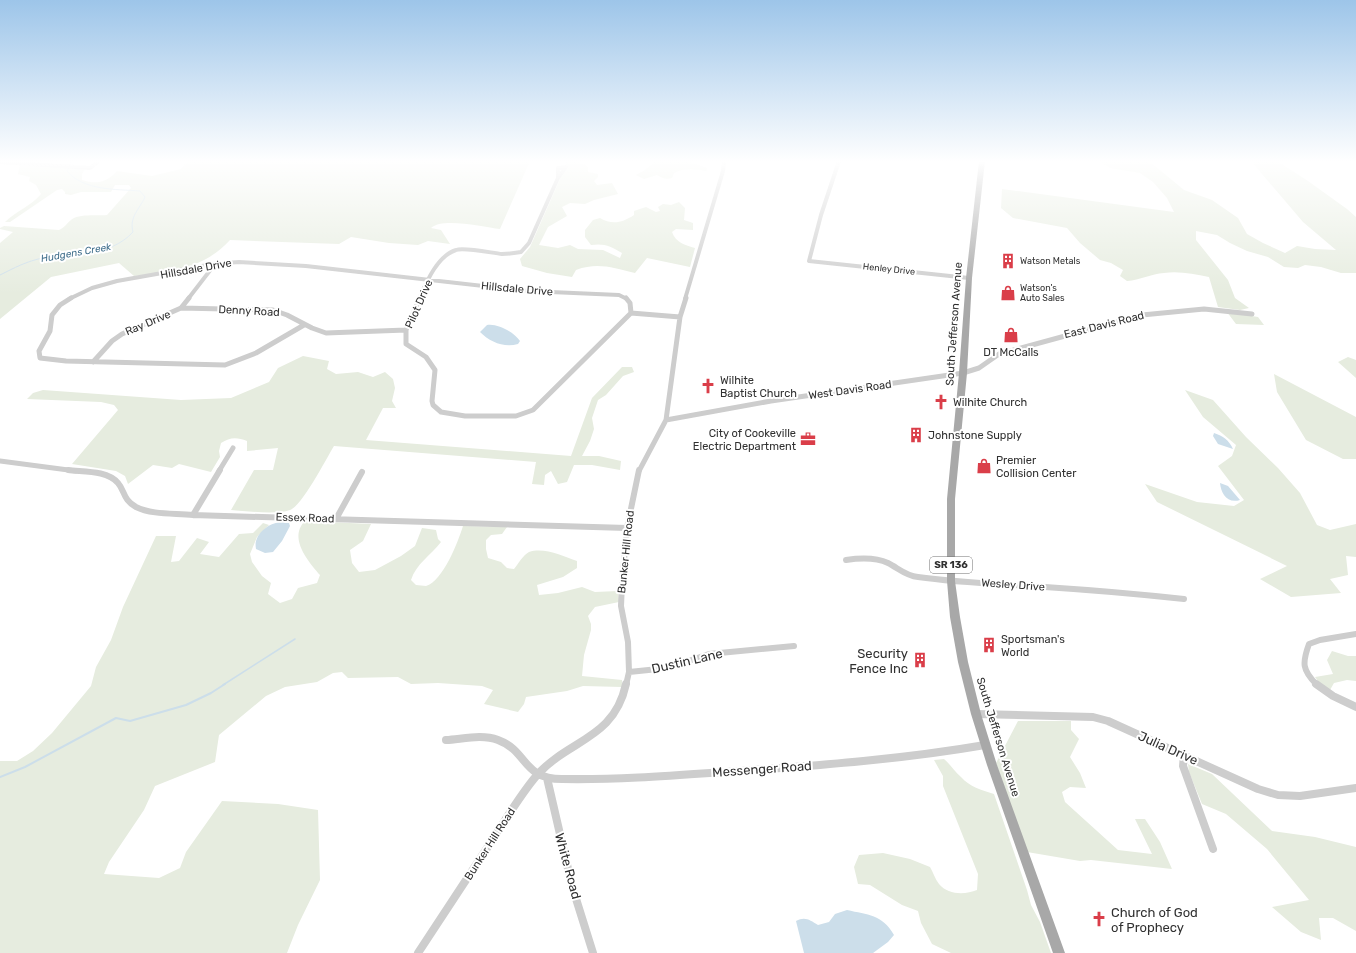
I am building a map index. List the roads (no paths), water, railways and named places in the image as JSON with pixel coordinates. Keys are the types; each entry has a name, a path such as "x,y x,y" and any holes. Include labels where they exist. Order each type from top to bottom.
{"main road":[{"name":"South Jefferson Avenue","path":"977,205 969,278 963,373 951,499 951,581 962,662 976,714 985,745 1059,953"}],"street":[{"name":"Pilot Drive","path":"546,205 529,243 521,252 504,254 457,249 452,250 447,253 429,279 406,330 406,344 434,364 436,370 432,401 437,409 448,414 465,416 516,416 532,410 542,403 631,313"},
{"name":"Bunker Hill Road","path":"418,953 502,825 537,775 549,764 599,730 613,716 622,698 629,672 628,642 622,606 622,583 627,528 639,469 666,420 680,317 713,205"},
{"name":"Henley Drive","path":"824,205 809,261 969,278"},
{"name":"Hillsdale Drive","path":"304,325 251,357 226,365 93,362 45,359 40,358 38,355 38,352 48,334 49,318 64,302 80,293 107,283 172,273 216,264 238,262 304,265 529,291 619,295 626,297 630,301 632,305 631,313"},
{"name":"Ray Drive","path":"93,362 112,340 122,334 181,308 216,264"},
{"name":"Denny Road","path":"181,308 273,310 284,312 304,325 326,333 406,330"},
{"name":"East Davis Road","path":"963,373 980,368 999,354 1136,316 1204,309 1252,314"},
{"path":"631,313 680,317"},
{"name":"West Davis Road","path":"666,420 771,401 963,373"},
{"path":"193,514 233,448"},
{"name":"Essex Road","path":"0,461 102,474 120,483 125,497 136,508 145,510 193,514 627,528"},
{"path":"336,519 362,472"},
{"name":"Wesley Drive","path":"846,560 862,558 875,559 888,563 898,570 915,576 951,581 1104,591 1184,599"},
{"path":"1356,634 1320,640 1309,644 1305,654 1304,664 1310,678 1324,691 1356,707"},
{"name":"Dustin Lane","path":"629,672 668,668 709,654 794,646"},
{"name":"Julia Drive","path":"976,714 1093,717 1108,721 1258,789 1278,795 1300,796 1356,788"},
{"path":"446,740 494,738 513,748 537,775"},
{"name":"Messenger Road","path":"537,775 546,778 641,778 791,768 942,753 985,745"},
{"path":"1184,755 1183,766 1213,849"},
{"name":"White Road","path":"546,778 572,886 593,953"}],"water":[{"path":"487,325 496,325 505,329 514,334 520,341 518,344 502,345 488,339 480,332"},
{"path":"1214,433 1230,443 1233,449 1218,444 1213,436"},
{"path":"1220,483 1228,486 1240,500 1235,501 1228,499 1223,494"},
{"path":"281,522 289,523 290,526 282,541 273,552 265,553 256,549 257,539 262,531 271,525"},
{"path":"847,910 874,916 885,923 894,935 888,942 873,953 804,953 796,921 805,919 818,925 829,922 835,914"}],"waterway":[{"name":"Hudgens Creek","path":"0,275 37,259 103,250 114,246 133,232 133,218 140,205"},
{"path":"223,685 295,639"},
{"path":"0,777 25,767 116,718 130,721 186,705 211,693 225,684"}],"place":[{"name":"Watson Metals","path":"1008,261"},
{"name":"Watson's Auto Sales","path":"1008,293"},
{"name":"DT McCalls","path":"1011,335"},
{"name":"Wilhite Baptist Church","path":"708,386"},
{"name":"Wilhite Church","path":"941,402"},
{"name":"Johnstone Supply","path":"916,435"},
{"name":"City of Cookeville Electric Department","path":"808,439"},
{"name":"Premier Collision Center","path":"984,466"},
{"name":"Sportsman's World","path":"989,645"},
{"name":"Security Fence Inc","path":"920,660"},
{"name":"Church of God of Prophecy","path":"1099,919"}]}
